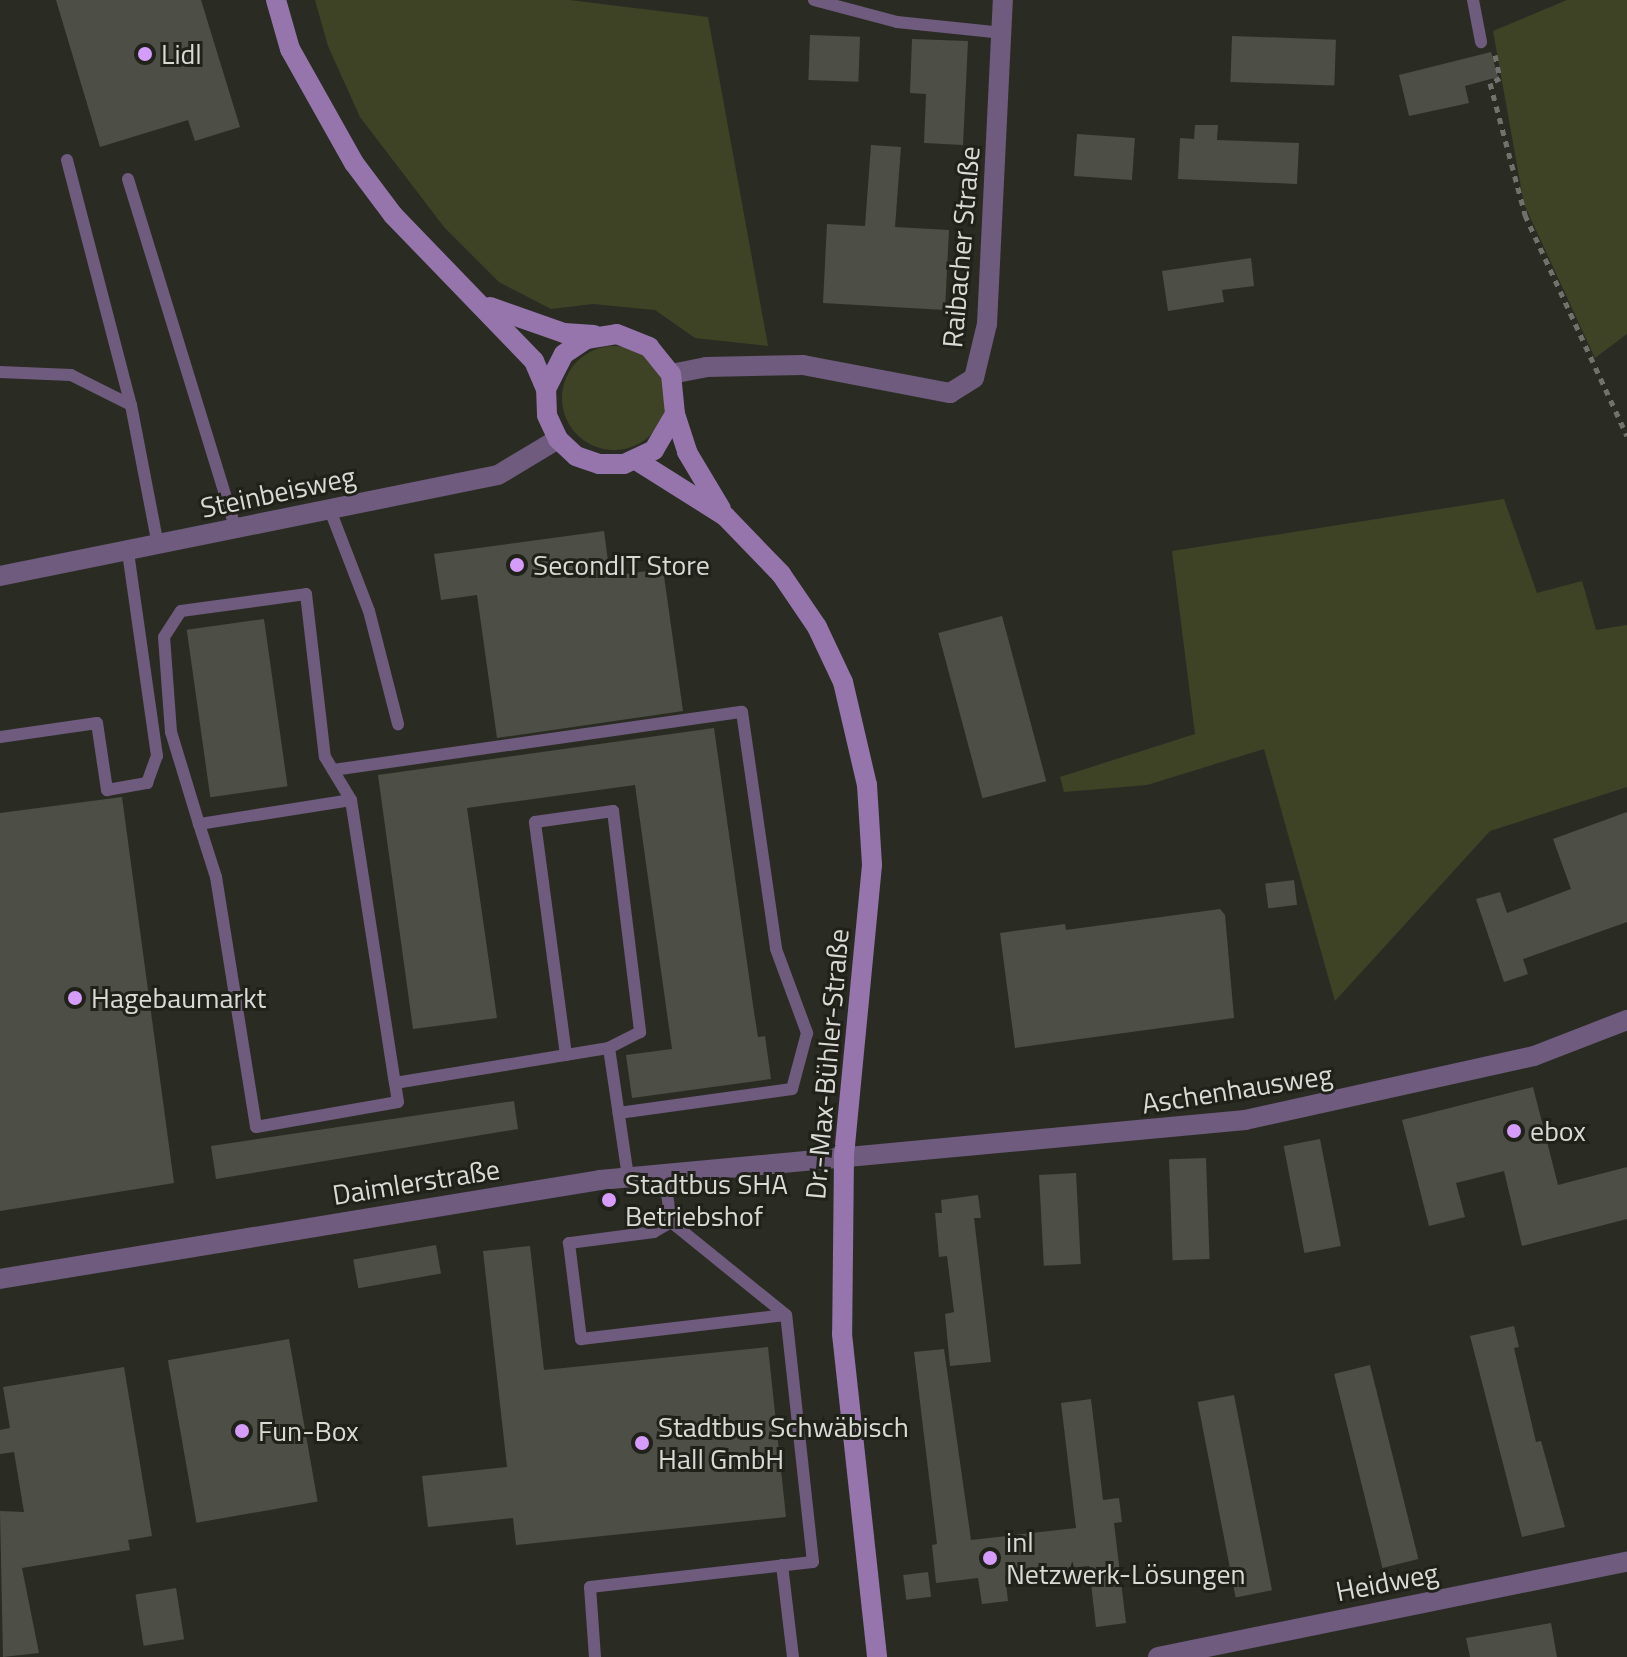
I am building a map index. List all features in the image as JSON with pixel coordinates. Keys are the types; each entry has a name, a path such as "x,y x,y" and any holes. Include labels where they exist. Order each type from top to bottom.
{"street":[{"path":"276,0 290,49 354,163 411,234 486,306 534,361 546,389 547,415 558,439 576,456 599,464 636,460 654,450 675,414 671,374 662,359 634,338 564,333 486,306"},
{"name":"Raibacher Straße","path":"671,374 706,367 803,365 950,393 974,378 987,324 1003,0"},
{"path":"546,389 564,354 599,336"},
{"name":"Dr.-Max-Bühler-Straße","path":"675,414 687,452 725,516 781,574 817,627 843,682 867,785 872,865 844,1156 842,1334 877,1657"},
{"name":"Steinbeisweg","path":"0,576 498,475 558,439"},
{"name":"Dr.-Max-Bühler-Straße","path":"636,460 725,516"},
{"name":"Aschenhausweg","path":"844,1156 1245,1120 1534,1056 1627,1021"},
{"name":"Daimlerstraße","path":"0,1279 628,1177 844,1156"},
{"name":"Heidweg","path":"1158,1657 1627,1562"}],"lane":[{"path":"814,0 897,22 1003,33"},
{"path":"1473,0 1481,42"},
{"path":"67,160 131,405 158,545"},
{"path":"128,179 236,530"},
{"path":"0,372 71,375 131,405"},
{"path":"330,510 361,588 398,724"},
{"path":"0,737 97,723 107,790 147,783 157,756 128,551"},
{"path":"306,594 325,757 333,770 351,800 398,1102 256,1127 216,877 171,732 164,637 181,611 306,594"},
{"path":"333,770 742,712 776,949 807,1033 792,1089 619,1113"},
{"path":"199,824 351,800"},
{"path":"395,1083 609,1048 640,1032 613,811 535,822 566,1055"},
{"path":"609,1048 628,1177"},
{"path":"595,1657 590,1587 813,1562 786,1315 671,1222 664,1173"},
{"path":"671,1222 654,1232 569,1243 581,1339 786,1315"},
{"path":"782,1565 793,1657"}],"path":[{"path":"1481,42 1494,49 1500,78 1490,83 1525,215 1627,436"}],"green space":[{"path":"315,0 569,0 708,17 768,346 695,338 655,310 593,304 551,309 499,282 444,227 360,117 328,46"},
{"path":"1567,0 1627,0 1627,334 1595,358 1524,204 1493,31"},
{"path":"614,346 634,350 651,361 662,378 666,398 662,418 651,435 634,446 614,450 594,446 577,435 566,418 562,398 566,378 577,361 594,350"},
{"path":"1504,499 1537,593 1582,581 1596,630 1627,625 1627,787 1490,831 1335,1001 1264,749 1147,785 1064,792 1060,777 1195,734 1172,551"}],"building":[{"name":"Lidl","path":"56,0 201,0 240,127 195,141 188,120 100,147"},
{"path":"810,35 860,37 858,82 808,80"},
{"path":"1232,36 1336,40 1334,86 1230,82"},
{"path":"912,39 968,41 963,145 924,143 926,94 910,93"},
{"path":"1491,52 1498,77 1465,86 1469,103 1409,116 1399,75"},
{"path":"1195,125 1218,125 1217,140 1299,143 1297,184 1178,179 1180,138 1194,139"},
{"path":"1077,134 1135,138 1132,180 1074,176"},
{"path":"871,145 901,147 895,227 949,230 945,310 823,303 827,224 865,226"},
{"path":"1251,258 1254,286 1222,290 1224,302 1168,311 1162,271"},
{"path":"604,531 610,576 663,569 683,711 497,738 477,595 441,600 434,554"},
{"path":"1002,616 1046,781 983,798 938,633"},
{"path":"264,619 288,786 210,797 187,630"},
{"path":"714,728 758,1037 765,1036 771,1079 632,1098 626,1055 672,1049 635,785 467,808 497,1018 413,1029 378,775"},
{"name":"Hagebaumarkt","path":"122,797 174,1183 0,1211 0,813"},
{"path":"1627,812 1627,922 1523,959 1528,974 1504,982 1476,899 1500,892 1507,913 1571,889 1553,839"},
{"path":"1294,880 1297,905 1268,908 1265,884"},
{"path":"1220,909 1225,915 1234,1018 1015,1048 1000,933 1065,924 1066,930"},
{"path":"1533,1087 1558,1185 1627,1167 1627,1219 1522,1246 1504,1171 1456,1183 1465,1217 1429,1226 1402,1120"},
{"path":"514,1101 518,1129 216,1179 211,1146"},
{"path":"1320,1139 1341,1246 1304,1253 1284,1146"},
{"path":"1206,1158 1210,1259 1173,1260 1169,1159"},
{"path":"1076,1173 1081,1264 1044,1266 1039,1175"},
{"path":"978,1195 981,1218 974,1218 991,1362 950,1366 945,1314 954,1312 947,1256 939,1257 935,1213 942,1213 941,1200"},
{"path":"436,1245 441,1274 358,1288 353,1260"},
{"name":"Stadtbus Schwäbisch Hall GmbH","path":"530,1246 544,1370 768,1347 786,1517 516,1545 513,1518 428,1527 422,1476 507,1467 483,1251"},
{"path":"1514,1326 1519,1347 1514,1348 1536,1442 1541,1441 1565,1527 1522,1537 1470,1336"},
{"name":"Fun-Box","path":"289,1339 318,1501 197,1523 168,1360"},
{"path":"944,1349 971,1540 1076,1528 1061,1403 1091,1399 1103,1500 1119,1498 1122,1522 1114,1523 1126,1623 1096,1627 1089,1566 1005,1575 1008,1601 982,1604 978,1578 936,1583 932,1545 937,1544 914,1352"},
{"path":"1370,1365 1418,1559 1382,1568 1334,1374"},
{"path":"124,1367 152,1536 128,1540 130,1550 22,1568 39,1653 3,1657 0,1511 24,1512 14,1452 0,1454 0,1430 10,1428 3,1387"},
{"path":"1234,1395 1272,1590 1236,1597 1198,1402"},
{"path":"928,1572 931,1597 906,1600 903,1575"},
{"path":"176,1588 184,1639 144,1646 136,1594"},
{"path":"1551,1623 1557,1657 1470,1657 1466,1638"}],"place":[{"name":"Lidl","path":"145,54"},
{"name":"SecondIT Store","path":"517,565"},
{"name":"Hagebaumarkt","path":"75,998"},
{"name":"ebox","path":"1514,1131"},
{"name":"Stadtbus SHA Betriebshof","path":"609,1200"},
{"name":"Fun-Box","path":"242,1431"},
{"name":"Stadtbus Schwäbisch Hall GmbH","path":"642,1443"},
{"name":"inl Netzwerk-Lösungen","path":"990,1558"}]}
